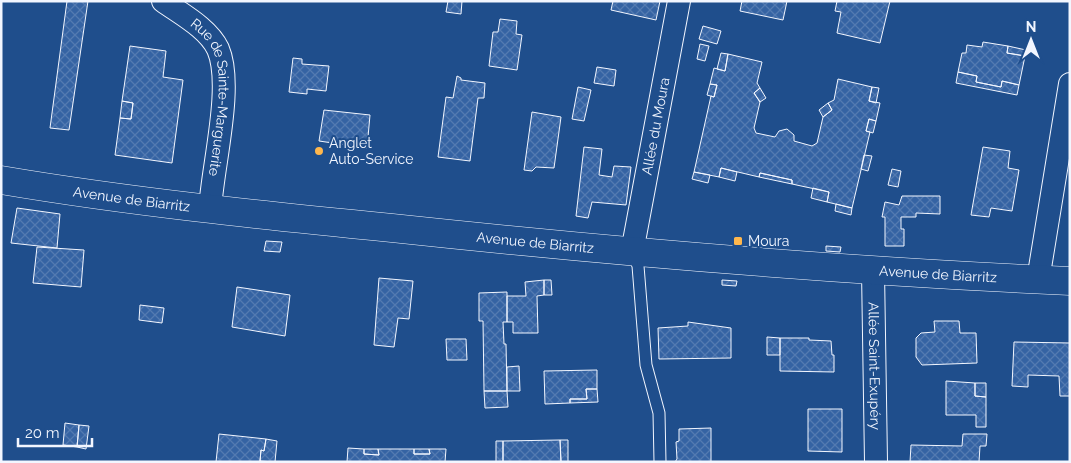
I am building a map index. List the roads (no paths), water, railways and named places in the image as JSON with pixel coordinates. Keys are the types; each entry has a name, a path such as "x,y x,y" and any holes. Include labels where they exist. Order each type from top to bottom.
{"main road":[{"name":"Avenue de Biarritz","path":"1,180 210,210 632,252 873,271 1070,281"}],"street":[{"name":"Rue de Sainte-Marguerite","path":"163,1 205,32 218,49 223,76 222,115 210,210"},
{"name":"Allée du Moura","path":"632,252 680,1"},
{"path":"1038,280 1070,84"},
{"name":"Allée Saint-Exupéry","path":"873,271 876,462"}],"lane":[{"path":"632,252 638,266 646,365 659,413 660,462"}],"place":[{"name":"Anglet Auto-Service","path":"319,151"},
{"name":"Moura","path":"738,241"}]}
